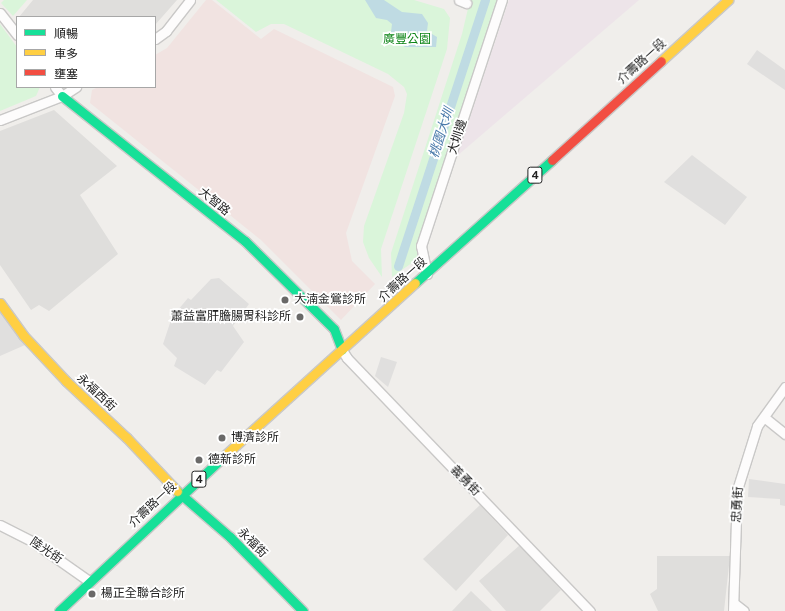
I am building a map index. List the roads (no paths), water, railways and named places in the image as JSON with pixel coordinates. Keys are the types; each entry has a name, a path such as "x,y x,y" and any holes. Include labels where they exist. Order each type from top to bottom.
{"main road":[{"name":"介壽路一段","path":"59,611 181,495 728,0"},
{"name":"大智路","path":"62,96 245,241 334,328 342,350"},
{"name":"永福西街","path":"0,303 24,335 66,381 127,438 181,495"},
{"name":"永福街","path":"181,495 230,537 303,611"}],"street":[{"path":"156,38 166,31 190,0"},
{"name":"大圳邊","path":"427,274 421,246 502,0"},
{"path":"0,13 16,34"},
{"name":"大智路","path":"57,88 62,96"},
{"path":"0,120 62,96 74,88"},
{"name":"義勇街","path":"342,350 347,358 590,611"},
{"name":"忠勇街","path":"734,608 737,490 757,426 785,387"},
{"path":"764,417 785,434"},
{"name":"陸光街","path":"0,525 32,541 90,581"},
{"path":"734,608 744,611"}],"water":[{"path":"365,0 384,0 402,12 422,14 428,23 427,31 437,37 436,47 405,47 386,33 391,32 392,24 387,20 376,18"}],"waterway":[{"name":"桃園大圳","path":"398,266 485,0"}],"place":[{"name":"大湳金鶯診所","path":"285,300"},
{"name":"蕭益富肝膽腸胃科診所","path":"300,317"},
{"name":"博濟診所","path":"222,438"},
{"name":"德新診所","path":"199,460"},
{"name":"楊正全聯合診所","path":"92,594"}],"park label":[{"name":"廣豐公園","path":"407,40"}]}
